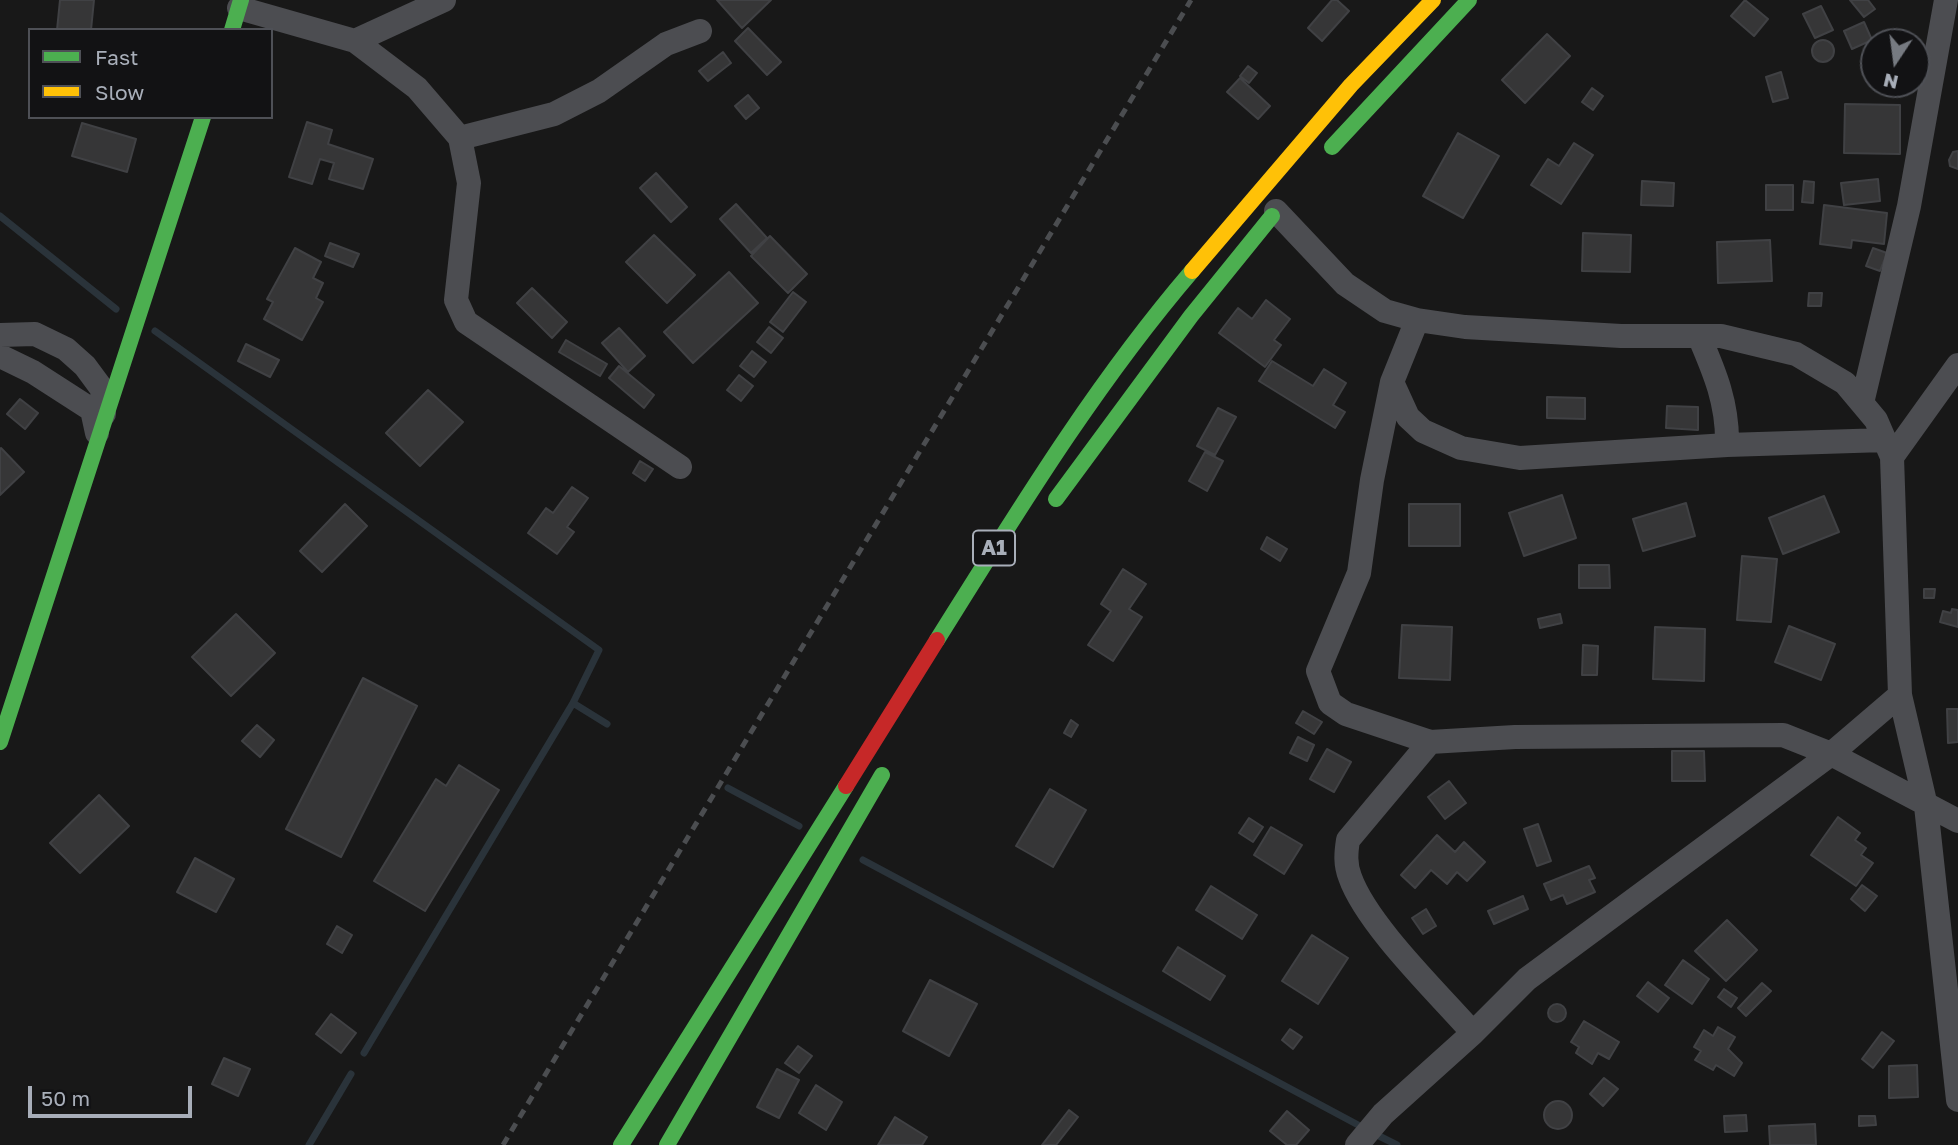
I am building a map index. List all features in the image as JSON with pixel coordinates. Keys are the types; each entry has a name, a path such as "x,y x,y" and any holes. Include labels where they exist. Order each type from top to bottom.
{"main road":[{"name":"A1","path":"621,1145 1031,490 1158,310 1351,85 1433,0"},
{"path":"1318,163 1469,0"},
{"path":"0,742 202,119"},
{"path":"1048,510 1191,316 1280,206"},
{"path":"667,1145 889,764"}],"street":[{"path":"355,41 444,0"},
{"path":"1862,403 1909,206 1946,0"},
{"path":"237,13 355,41 416,88 460,138 469,183 456,300 466,322 680,467"},
{"path":"460,138 554,114 599,91 666,44 700,31"},
{"path":"1280,206 1345,284 1385,311 1417,320 1465,327 1621,336 1721,336 1796,354 1845,383 1876,420 1889,449 1900,695 1926,806 1958,1100"},
{"path":"1417,320 1392,382 1372,480 1359,573 1318,671 1330,703 1346,714 1430,743 1515,737 1783,735 1831,754 1958,821"},
{"path":"0,335 35,334 66,349 85,366 102,389 102,428"},
{"path":"1699,336 1722,389 1728,418 1727,445"},
{"path":"0,356 33,372 92,410 102,428"},
{"path":"1889,449 1958,365"},
{"path":"1392,382 1408,417 1423,431 1473,450 1520,458 1727,445 1889,449"},
{"path":"1357,1145 1383,1114 1473,1033 1527,979 1831,754 1900,695"},
{"path":"1430,743 1348,840 1345,859 1350,877 1366,911 1473,1033"}],"building":[{"path":"60,0 94,0 91,28 57,28"},
{"path":"717,0 771,0 742,28"},
{"path":"1332,0 1337,0 1349,11 1322,41 1308,28"},
{"path":"1745,0 1768,19 1754,36 1731,16"},
{"path":"1850,0 1868,0 1875,9 1864,17"},
{"path":"1821,6 1833,30 1815,38 1803,14"},
{"path":"1864,22 1867,28 1860,28 1860,45 1852,49 1844,31"},
{"path":"748,28 781,62 767,75 735,41"},
{"path":"1547,34 1570,56 1525,103 1502,80"},
{"path":"1823,40 1831,43 1834,51 1831,59 1823,62 1815,59 1812,51 1815,43"},
{"path":"723,52 731,63 708,81 699,71"},
{"path":"1248,66 1257,73 1249,83 1240,76"},
{"path":"1781,72 1788,98 1773,102 1766,77"},
{"path":"1240,78 1270,106 1258,119 1227,92"},
{"path":"1592,88 1603,96 1593,110 1582,102"},
{"path":"748,95 759,108 746,119 735,106"},
{"path":"1845,104 1900,105 1900,154 1844,153"},
{"path":"307,122 332,130 328,144 373,159 363,189 329,179 334,163 320,159 312,184 289,177"},
{"path":"82,123 136,139 127,172 72,156"},
{"path":"1458,133 1499,156 1463,218 1423,196"},
{"path":"1574,143 1593,155 1561,204 1531,185 1548,159 1559,166"},
{"path":"1958,151 1958,169 1950,166 1949,160 1953,152"},
{"path":"656,173 687,207 671,222 640,188"},
{"path":"1878,179 1880,201 1844,205 1841,183"},
{"path":"1642,181 1674,183 1673,206 1641,205"},
{"path":"1804,181 1814,182 1813,203 1802,202"},
{"path":"1766,185 1793,185 1793,210 1766,210"},
{"path":"736,204 767,238 751,253 720,219"},
{"path":"1824,205 1887,213 1884,244 1852,240 1851,248 1820,244"},
{"path":"1583,233 1631,235 1630,272 1582,271"},
{"path":"654,235 695,275 667,303 626,262"},
{"path":"770,236 807,274 788,293 751,256"},
{"path":"1770,240 1772,281 1718,283 1717,242"},
{"path":"330,243 359,254 353,267 325,256"},
{"path":"295,248 321,262 313,278 323,283 316,298 323,302 302,340 264,319 273,302 267,299"},
{"path":"1873,248 1887,253 1880,271 1866,266"},
{"path":"729,272 758,303 693,363 664,332"},
{"path":"532,288 567,322 552,338 517,303"},
{"path":"793,292 806,302 783,332 770,322"},
{"path":"1809,293 1822,293 1821,306 1808,306"},
{"path":"1266,300 1290,319 1274,340 1281,345 1265,367 1219,333 1238,308 1252,319"},
{"path":"769,327 783,338 771,353 757,342"},
{"path":"619,328 645,356 628,372 602,343"},
{"path":"566,340 607,364 600,376 559,352"},
{"path":"246,344 279,360 270,377 238,361"},
{"path":"752,351 766,362 754,377 740,366"},
{"path":"1272,361 1313,386 1324,369 1346,383 1333,405 1345,412 1335,428 1259,381"},
{"path":"619,366 654,395 644,408 609,378"},
{"path":"739,375 753,386 741,401 727,390"},
{"path":"428,390 463,422 420,466 386,433"},
{"path":"1547,397 1585,398 1585,419 1547,418"},
{"path":"20,399 38,413 25,429 7,414"},
{"path":"1667,406 1698,407 1698,430 1666,428"},
{"path":"1218,408 1236,417 1215,455 1197,446"},
{"path":"0,449 24,472 0,495"},
{"path":"1205,452 1223,461 1207,491 1189,481"},
{"path":"640,461 653,469 645,481 633,473"},
{"path":"572,487 588,498 567,527 574,532 557,554 528,533 546,508 553,513"},
{"path":"1562,495 1576,538 1524,556 1509,513"},
{"path":"1824,496 1839,532 1783,554 1769,518"},
{"path":"1686,503 1695,536 1643,551 1633,519"},
{"path":"345,504 367,526 322,572 300,551"},
{"path":"1409,504 1460,504 1460,546 1409,546"},
{"path":"1267,537 1287,549 1280,561 1261,549"},
{"path":"1742,556 1777,559 1771,622 1737,620"},
{"path":"1579,565 1609,565 1610,588 1579,588"},
{"path":"1123,569 1146,584 1129,609 1142,617 1113,661 1088,645 1111,611 1101,604"},
{"path":"1924,589 1935,589 1934,598 1924,598"},
{"path":"1952,609 1958,610 1958,627 1940,622 1943,611 1951,613"},
{"path":"236,614 275,653 231,696 192,657"},
{"path":"1560,614 1562,623 1540,628 1538,619"},
{"path":"1402,625 1452,627 1450,680 1399,678"},
{"path":"1789,626 1835,644 1821,680 1775,662"},
{"path":"1655,627 1705,629 1704,681 1653,679"},
{"path":"1583,645 1598,646 1597,675 1582,675"},
{"path":"363,678 417,706 341,857 286,829"},
{"path":"1947,709 1958,709 1958,742 1948,743"},
{"path":"1303,711 1322,722 1314,734 1296,723"},
{"path":"1071,720 1078,725 1071,737 1064,733"},
{"path":"257,725 274,740 260,757 242,741"},
{"path":"1298,737 1314,745 1307,761 1290,753"},
{"path":"1327,749 1351,762 1334,792 1310,779"},
{"path":"1672,751 1704,751 1705,781 1672,781"},
{"path":"459,765 499,790 425,911 374,881 436,779 446,786"},
{"path":"1449,781 1466,803 1445,819 1428,797"},
{"path":"1050,789 1086,810 1053,867 1016,846"},
{"path":"99,795 129,826 80,873 50,843"},
{"path":"1838,817 1860,833 1855,840 1866,848 1861,855 1873,863 1856,886 1811,855"},
{"path":"1249,818 1263,827 1253,842 1239,833"},
{"path":"1538,824 1551,861 1537,866 1524,829"},
{"path":"1271,827 1302,845 1284,874 1254,855"},
{"path":"1437,835 1455,852 1464,842 1485,862 1467,881 1457,872 1447,884 1431,870 1415,888 1401,875"},
{"path":"195,858 234,879 216,912 177,892"},
{"path":"1589,866 1595,878 1589,880 1595,892 1567,904 1563,895 1551,900 1544,884"},
{"path":"1862,885 1877,896 1865,911 1851,899"},
{"path":"1211,886 1257,915 1242,939 1196,910"},
{"path":"1523,896 1528,909 1494,924 1488,911"},
{"path":"1426,909 1436,926 1423,934 1412,918"},
{"path":"1727,920 1757,950 1726,981 1695,951"},
{"path":"337,926 352,935 342,953 327,944"},
{"path":"1312,935 1348,958 1318,1004 1282,981"},
{"path":"1178,947 1225,976 1210,1000 1163,971"},
{"path":"1683,960 1709,979 1692,1004 1665,985"},
{"path":"930,980 977,1004 949,1056 903,1031"},
{"path":"1648,982 1669,998 1658,1012 1637,996"},
{"path":"1762,983 1771,991 1746,1016 1738,1008"},
{"path":"1724,989 1737,998 1731,1007 1718,997"},
{"path":"1557,1004 1563,1007 1566,1013 1563,1019 1557,1022 1551,1019 1548,1013 1551,1007"},
{"path":"331,1014 356,1033 341,1053 316,1034"},
{"path":"1584,1021 1619,1042 1609,1059 1598,1053 1592,1064 1576,1053 1579,1047 1571,1042"},
{"path":"1718,1027 1735,1037 1728,1049 1742,1063 1734,1076 1716,1065 1713,1070 1695,1060 1701,1051 1694,1047 1704,1030 1713,1036"},
{"path":"1290,1029 1302,1037 1293,1049 1282,1040"},
{"path":"1882,1032 1894,1041 1873,1068 1862,1059"},
{"path":"798,1046 812,1056 799,1073 785,1063"},
{"path":"224,1058 250,1069 238,1096 212,1084"},
{"path":"1917,1065 1918,1097 1889,1098 1889,1066"},
{"path":"777,1069 799,1080 779,1118 757,1107"},
{"path":"1604,1078 1618,1089 1603,1106 1590,1094"},
{"path":"816,1085 842,1102 826,1130 799,1113"},
{"path":"1558,1101 1568,1105 1572,1115 1568,1125 1558,1129 1548,1125 1544,1115 1548,1105"},
{"path":"1069,1110 1078,1117 1056,1145 1042,1145"},
{"path":"1287,1111 1309,1130 1296,1145 1287,1145 1270,1131"},
{"path":"1746,1115 1747,1131 1725,1132 1724,1116"},
{"path":"1859,1116 1875,1116 1876,1125 1859,1126"},
{"path":"895,1117 927,1137 922,1145 878,1145"},
{"path":"1815,1124 1816,1145 1770,1145 1769,1126"}],"waterway":[{"path":"0,216 116,309"},
{"path":"155,331 599,650 573,703 364,1053"},
{"path":"573,703 607,724"},
{"path":"728,788 799,826"},
{"path":"863,860 1360,1126"},
{"path":"309,1145 351,1074"},
{"path":"1379,1136 1397,1145"}],"railway":[{"path":"503,1145 1191,0"}],"traffic: fast":[{"path":"233,28 241,0"},
{"path":"1332,147 1469,0"},
{"path":"0,742 202,119"},
{"path":"1056,499 1191,316 1272,216"},
{"path":"937,640 1090,404 1156,314 1192,271"},
{"path":"667,1145 882,775"},
{"path":"621,1145 846,786"}],"traffic: slow":[{"path":"1192,271 1351,85 1433,0"}],"traffic: jam":[{"path":"846,786 937,640"}]}
